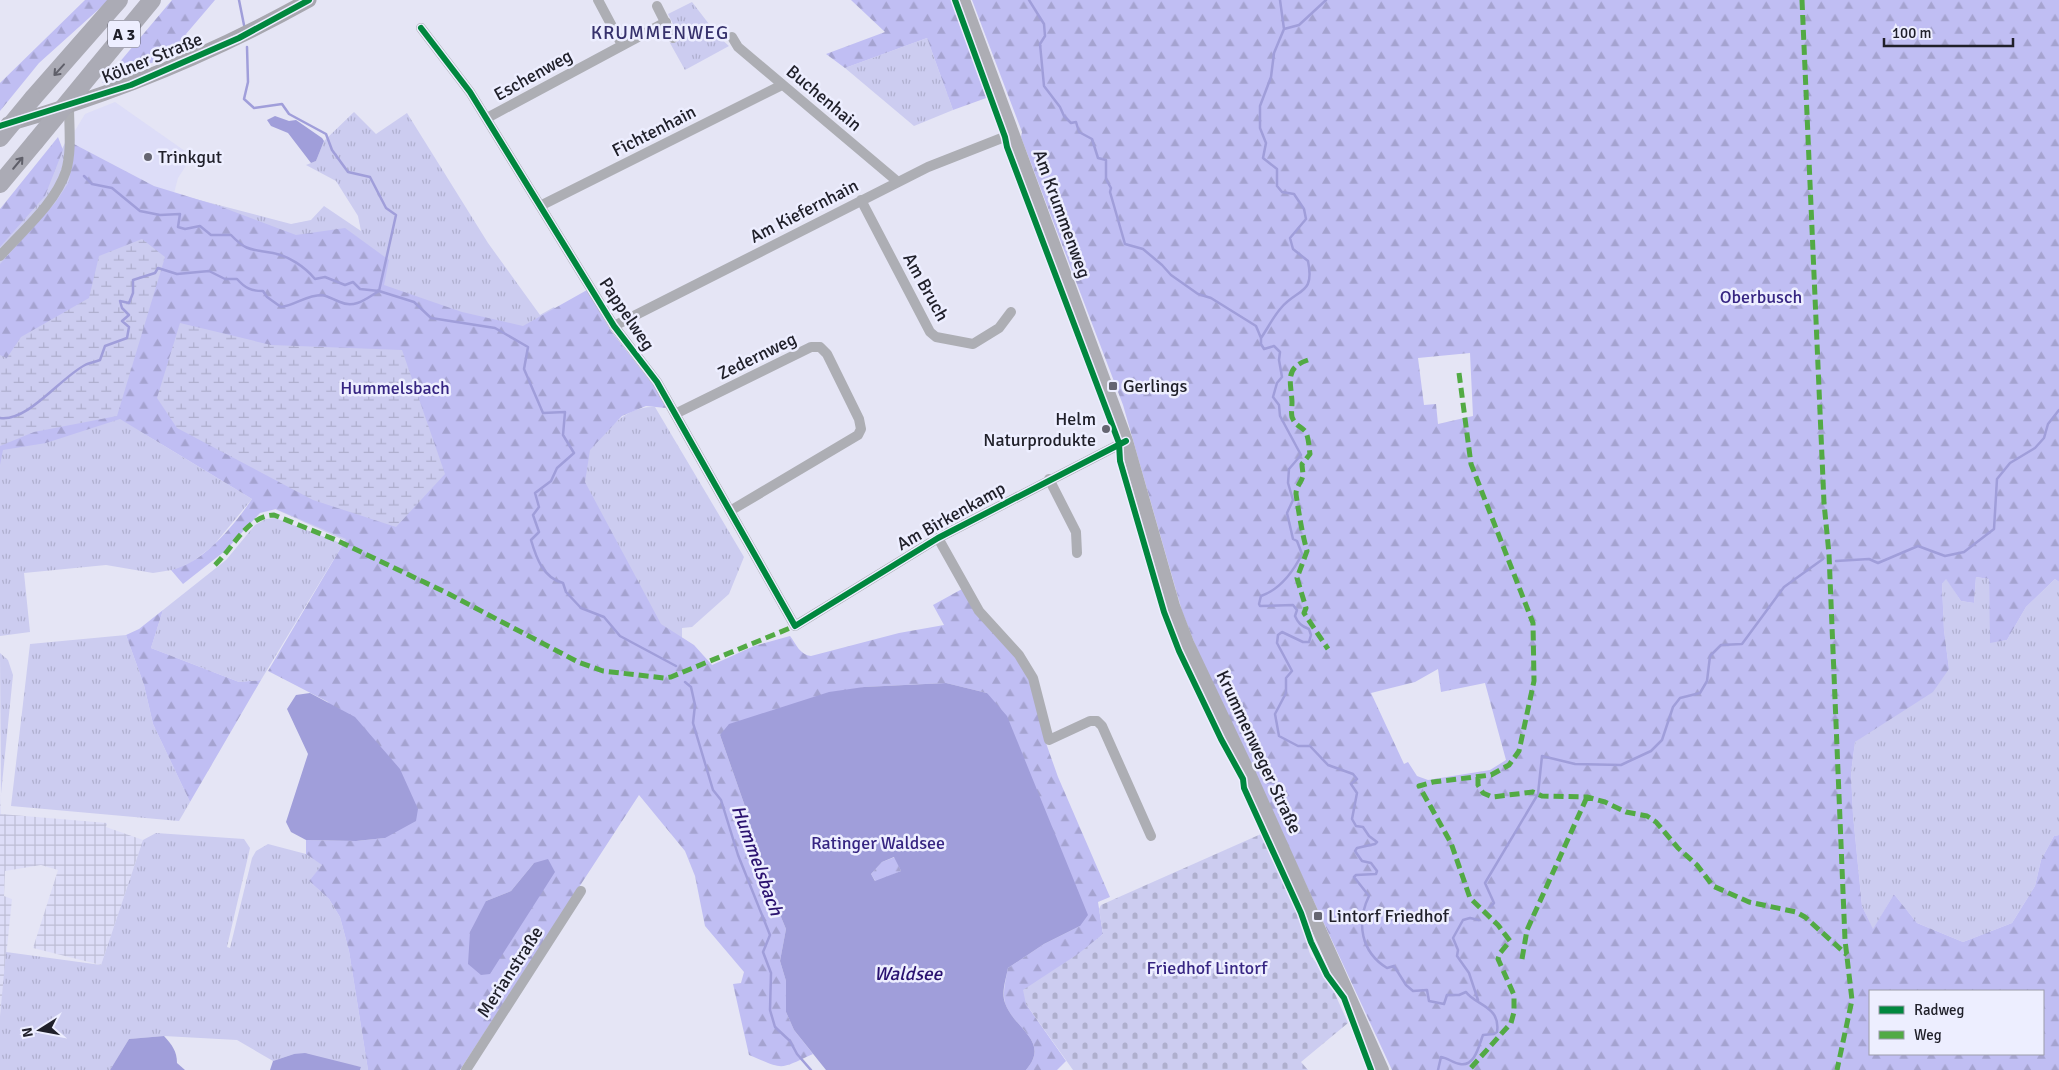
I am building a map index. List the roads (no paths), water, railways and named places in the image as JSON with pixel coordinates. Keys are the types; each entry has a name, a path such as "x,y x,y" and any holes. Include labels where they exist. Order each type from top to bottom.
{"highway":[{"name":"A 3","path":"0,138 119,0"},
{"name":"A 3","path":"0,184 152,0"}],"main road":[{"name":"Kölner Straße","path":"0,126 69,106 131,85 204,54 309,0"},
{"name":"Am Krummenweg","path":"963,0 1126,441"},
{"name":"Krummenweger Straße","path":"1126,441 1174,606 1187,643 1250,776 1382,1070"}],"street":[{"path":"598,0 622,45"},
{"path":"657,6 673,38"},
{"name":"Eschenweg","path":"487,118 666,22"},
{"name":"Pappelweg","path":"421,28 487,118 614,326 657,382 794,626"},
{"name":"Buchenhain","path":"732,37 738,47 898,182"},
{"name":"Fichtenhain","path":"540,206 782,85"},
{"path":"0,256 59,188 66,170 69,154 69,106"},
{"name":"Am Kiefernhain","path":"614,326 928,167 1012,134"},
{"name":"Am Bruch","path":"861,200 930,332 936,337 973,344 999,328 1011,312"},
{"name":"Zedernweg","path":"675,414 811,348 820,348 827,354 859,419 861,429 858,435 730,511"},
{"name":"Am Birkenkamp","path":"794,626 938,538 1049,479 1126,441"},
{"path":"1049,479 1076,532 1077,553"},
{"path":"938,538 979,611 1019,655 1032,678 1049,740 1090,721 1097,721 1102,726 1151,836"},
{"name":"Merianstraße","path":"466,1070 581,891"}],"water":[{"path":"275,116 289,121 296,120 322,138 324,141 316,161 311,163 288,133 271,126 267,120"},
{"name":"Waldsee","path":"946,683 987,693 1007,716 1088,915 1080,926 1044,944 1008,968 1004,990 1005,1003 1033,1043 1035,1051 1033,1060 1026,1070 826,1070 794,1030 786,1012 786,981 780,961 786,929 756,857 747,812 720,735 729,724 829,692 864,687","holes":["894,857 901,871 875,881 871,874 882,862"]},
{"path":"310,693 355,717 400,769 418,809 416,821 385,838 356,841 306,840 291,832 286,822 308,754 287,709 296,695"},
{"path":"548,859 555,872 490,974 481,975 468,964 470,932 486,901 511,891 534,863"},
{"path":"164,1036 173,1048 177,1063 185,1070 110,1070 129,1039"},
{"path":"305,1053 361,1067 360,1070 270,1070 273,1061 294,1054"}],"waterway":[{"path":"239,0 244,25"},
{"path":"1029,0 1044,24 1045,36 1040,44 1044,86 1060,107 1064,116 1071,123 1076,122 1079,132 1092,139 1098,158 1106,160 1106,179 1111,188 1110,192 1125,244 1143,249 1171,275 1198,294 1211,298 1256,326 1261,338"},
{"path":"1280,0 1284,29"},
{"path":"1326,0 1299,25 1284,29 1274,53 1271,77 1260,106 1260,128 1266,143 1263,158 1277,169 1277,186 1282,192 1294,194 1304,209 1306,219 1290,238 1293,249 1308,261 1310,272 1307,286 1281,308 1261,338 1261,344 1264,349 1274,346 1280,352 1279,360 1282,377 1277,383 1273,397 1279,405 1280,416 1301,455 1289,469 1288,483 1293,500 1287,513 1293,539 1297,541 1302,554 1286,579 1275,589 1261,596 1259,604 1260,606 1293,605 1297,610 1295,616 1297,621 1309,629 1311,635 1309,642 1303,642 1282,632 1278,635 1277,643 1292,671 1286,678 1286,693 1275,714 1279,736 1298,746 1310,746 1328,765 1353,774 1357,779 1351,784 1357,793 1352,819 1356,826 1363,827 1369,836 1377,842 1357,848 1355,851 1362,861 1371,863 1377,871 1376,874 1356,875 1354,877 1369,896 1365,906 1362,926 1363,936 1371,954 1387,968 1394,966 1406,985 1413,991 1427,990 1429,1001 1444,1004 1447,995 1459,995 1466,992 1491,1011 1495,1017 1497,1032 1483,1035 1473,1059 1465,1064 1460,1064 1441,1057 1438,1070"},
{"path":"0,418 22,413 44,398 75,371 100,360 105,346 127,338 129,327 122,321 129,315 122,308 120,301 129,303 133,293 133,280 155,273 158,268 177,274 209,271 225,279 237,279 248,288 263,291 267,297 281,307 316,295 326,296 345,304 351,304 379,291 396,215 386,208 370,177 348,172 332,150 326,134 289,114 282,104 254,108 244,99 248,82 247,47"},
{"name":"Hummelsbach","path":"84,176 92,184 112,188 140,211 160,215 180,214 178,227 185,229 200,226 211,235 231,235 246,247 279,254 291,259 302,266 315,279 325,277 345,285 353,282 360,289 379,291 414,302 431,318 495,328 528,347 524,369 543,413 565,412 563,435 574,453 557,468 551,481 535,493 539,507 533,515 539,532 531,540 538,560 550,577 563,583 566,592 581,608 604,617 620,636 676,666"},
{"path":"1836,561 1869,559 1878,563 1918,546 1945,556 1964,552 1994,529 1997,479 2010,463 2035,448 2044,438 2048,424 2059,410"},
{"path":"1490,907 1494,903 1485,883 1538,794 1542,756 1575,764 1621,765 1651,751 1662,740 1673,707 1680,698 1700,693 1707,681 1710,656 1721,645 1742,644 1784,587 1823,559"},
{"name":"Hummelsbach","path":"685,682 691,687 695,705 693,723 713,790 721,800 738,855 770,935 763,952 771,973 770,1010 775,1027 790,1041 797,1054 811,1070"},
{"path":"1478,1000 1469,973 1457,956 1458,950 1453,938 1463,920 1470,918 1479,920"}],"place":[{"name":"Trinkgut","path":"148,157"},
{"name":"Gerlings","path":"1113,386"},
{"name":"Helm Naturprodukte","path":"1106,429"},
{"name":"Lintorf Friedhof","path":"1318,916"}],"district":[{"name":"KRUMMENWEG","path":"660,32"}],"park label":[{"name":"Oberbusch","path":"1761,297"},
{"name":"Ratinger Waldsee","path":"878,843"},
{"name":"Friedhof Lintorf","path":"1207,968"}]}
